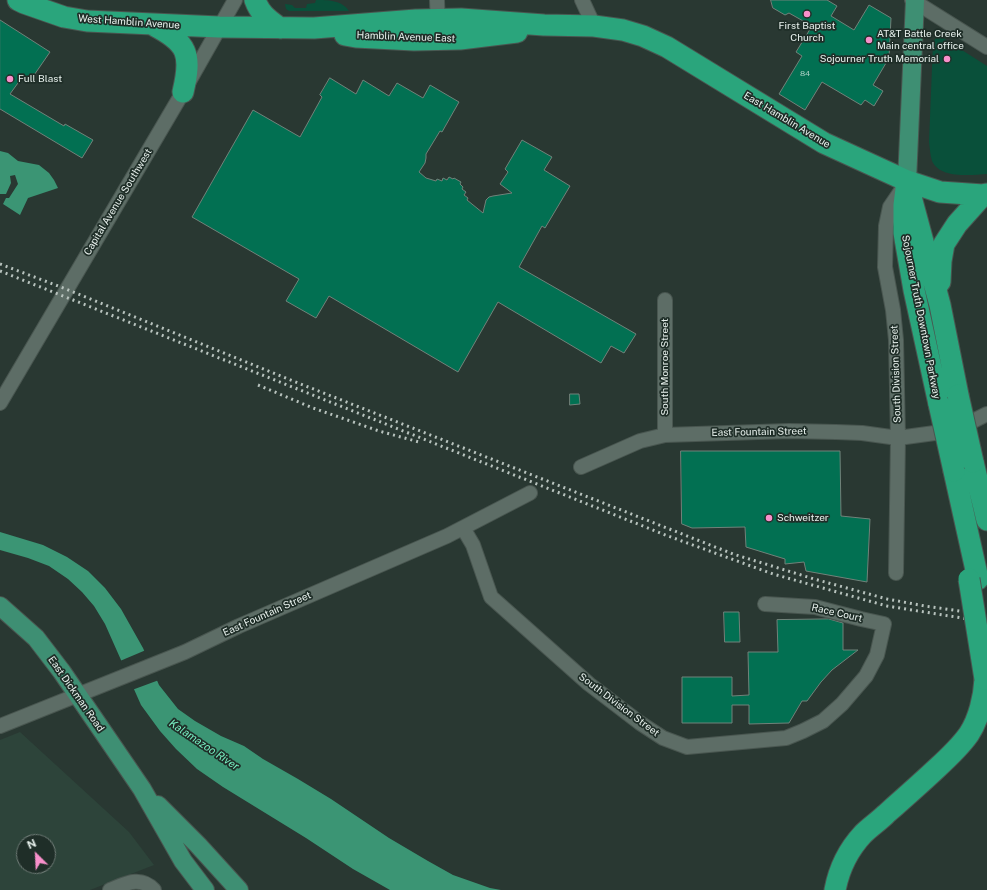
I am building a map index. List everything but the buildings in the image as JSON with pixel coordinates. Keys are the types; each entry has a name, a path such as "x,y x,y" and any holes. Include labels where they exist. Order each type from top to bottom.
{"highway":[{"name":"West Hamblin Avenue","path":"18,0 64,17 87,21 219,28"},
{"path":"255,0 258,9 263,15 280,28"},
{"name":"Hamblin Avenue East","path":"219,28 314,28 438,19 461,19 544,25 594,26"},
{"path":"151,24 167,32 178,41 185,52 188,63 183,92"},
{"name":"East Hamblin Avenue","path":"594,26 623,30 643,36 667,47 824,143 907,181 940,192 985,195"},
{"name":"Sojourner Truth Downtown Parkway","path":"907,181 940,305 958,395 987,520"},
{"name":"Sojourner Truth Downtown Parkway","path":"907,181 904,205 904,233 914,290 973,555 973,579 987,627"},
{"path":"940,305 940,261 944,244 957,224 985,195"},
{"path":"835,890 837,880 847,856 863,834 957,749 970,733 976,721 985,690 985,679 973,579"}],"main road":[{"path":"907,181 914,0"},
{"name":"East Dickman Road","path":"0,606 36,638 62,672 142,789 183,861 205,890"},
{"name":"East Dickman Road","path":"142,789 198,845 238,890"}],"street":[{"name":"Capital Avenue Southwest","path":"0,403 183,92 235,0"},
{"path":"582,0 594,26"},
{"path":"914,0 987,47"},
{"name":"South Division Street","path":"896,573 898,438 896,340 886,267 886,226 890,207 907,181"},
{"name":"South Monroe Street","path":"665,300 665,435"},
{"name":"East Fountain Street","path":"581,467 640,441 665,435 836,432 862,433 898,438 942,432 967,424 987,414"},
{"name":"East Fountain Street","path":"0,726 184,652 239,626 447,536 530,493"},
{"name":"South Division Street","path":"463,528 473,544 491,597 595,688 640,723 663,738 687,747 786,738 823,721 842,704 866,676 877,656 884,624"},
{"name":"Race Court","path":"765,604 815,607 884,624"},
{"path":"110,890 132,882 149,886"}],"shaded area":[{"path":"316,0 339,3 346,7 349,11 289,11 286,9 285,4 292,5 295,8 306,8 307,4 315,3"},
{"path":"939,37 943,38 987,66 987,174 956,175 942,171 936,167 932,161 929,142 933,43 935,39"},
{"path":"20,732 129,832 154,865 90,890 0,890 0,740"}],"water":[{"path":"0,151 8,153 18,161 39,165 49,173 58,188 28,198 20,215 3,204 18,184 15,175 10,176 11,183 6,194 0,194"},
{"name":"Kalamazoo River","path":"0,532 43,545 67,557 88,571 105,588 121,609 143,648 159,685 178,709 221,736 244,746 428,861 453,875 490,888 501,890 390,890 353,869 197,769 160,731 141,705 105,624 94,606 68,579 49,566 0,550"}],"pier":[{"path":"146,650 159,680 132,690 120,661"}],"railway":[{"path":"0,264 733,554 814,579 887,599 987,615"},
{"path":"0,271 668,536 773,574 887,606 987,622"},
{"path":"258,385 313,408 379,431 419,442"}],"place":[{"name":"First Baptist Church","path":"807,14"},
{"name":"AT&T Battle Creek Main central office","path":"869,40"},
{"name":"Sojourner Truth Memorial","path":"947,59"},
{"name":"Full Blast","path":"10,79"},
{"name":"Schweitzer","path":"769,518"}]}
